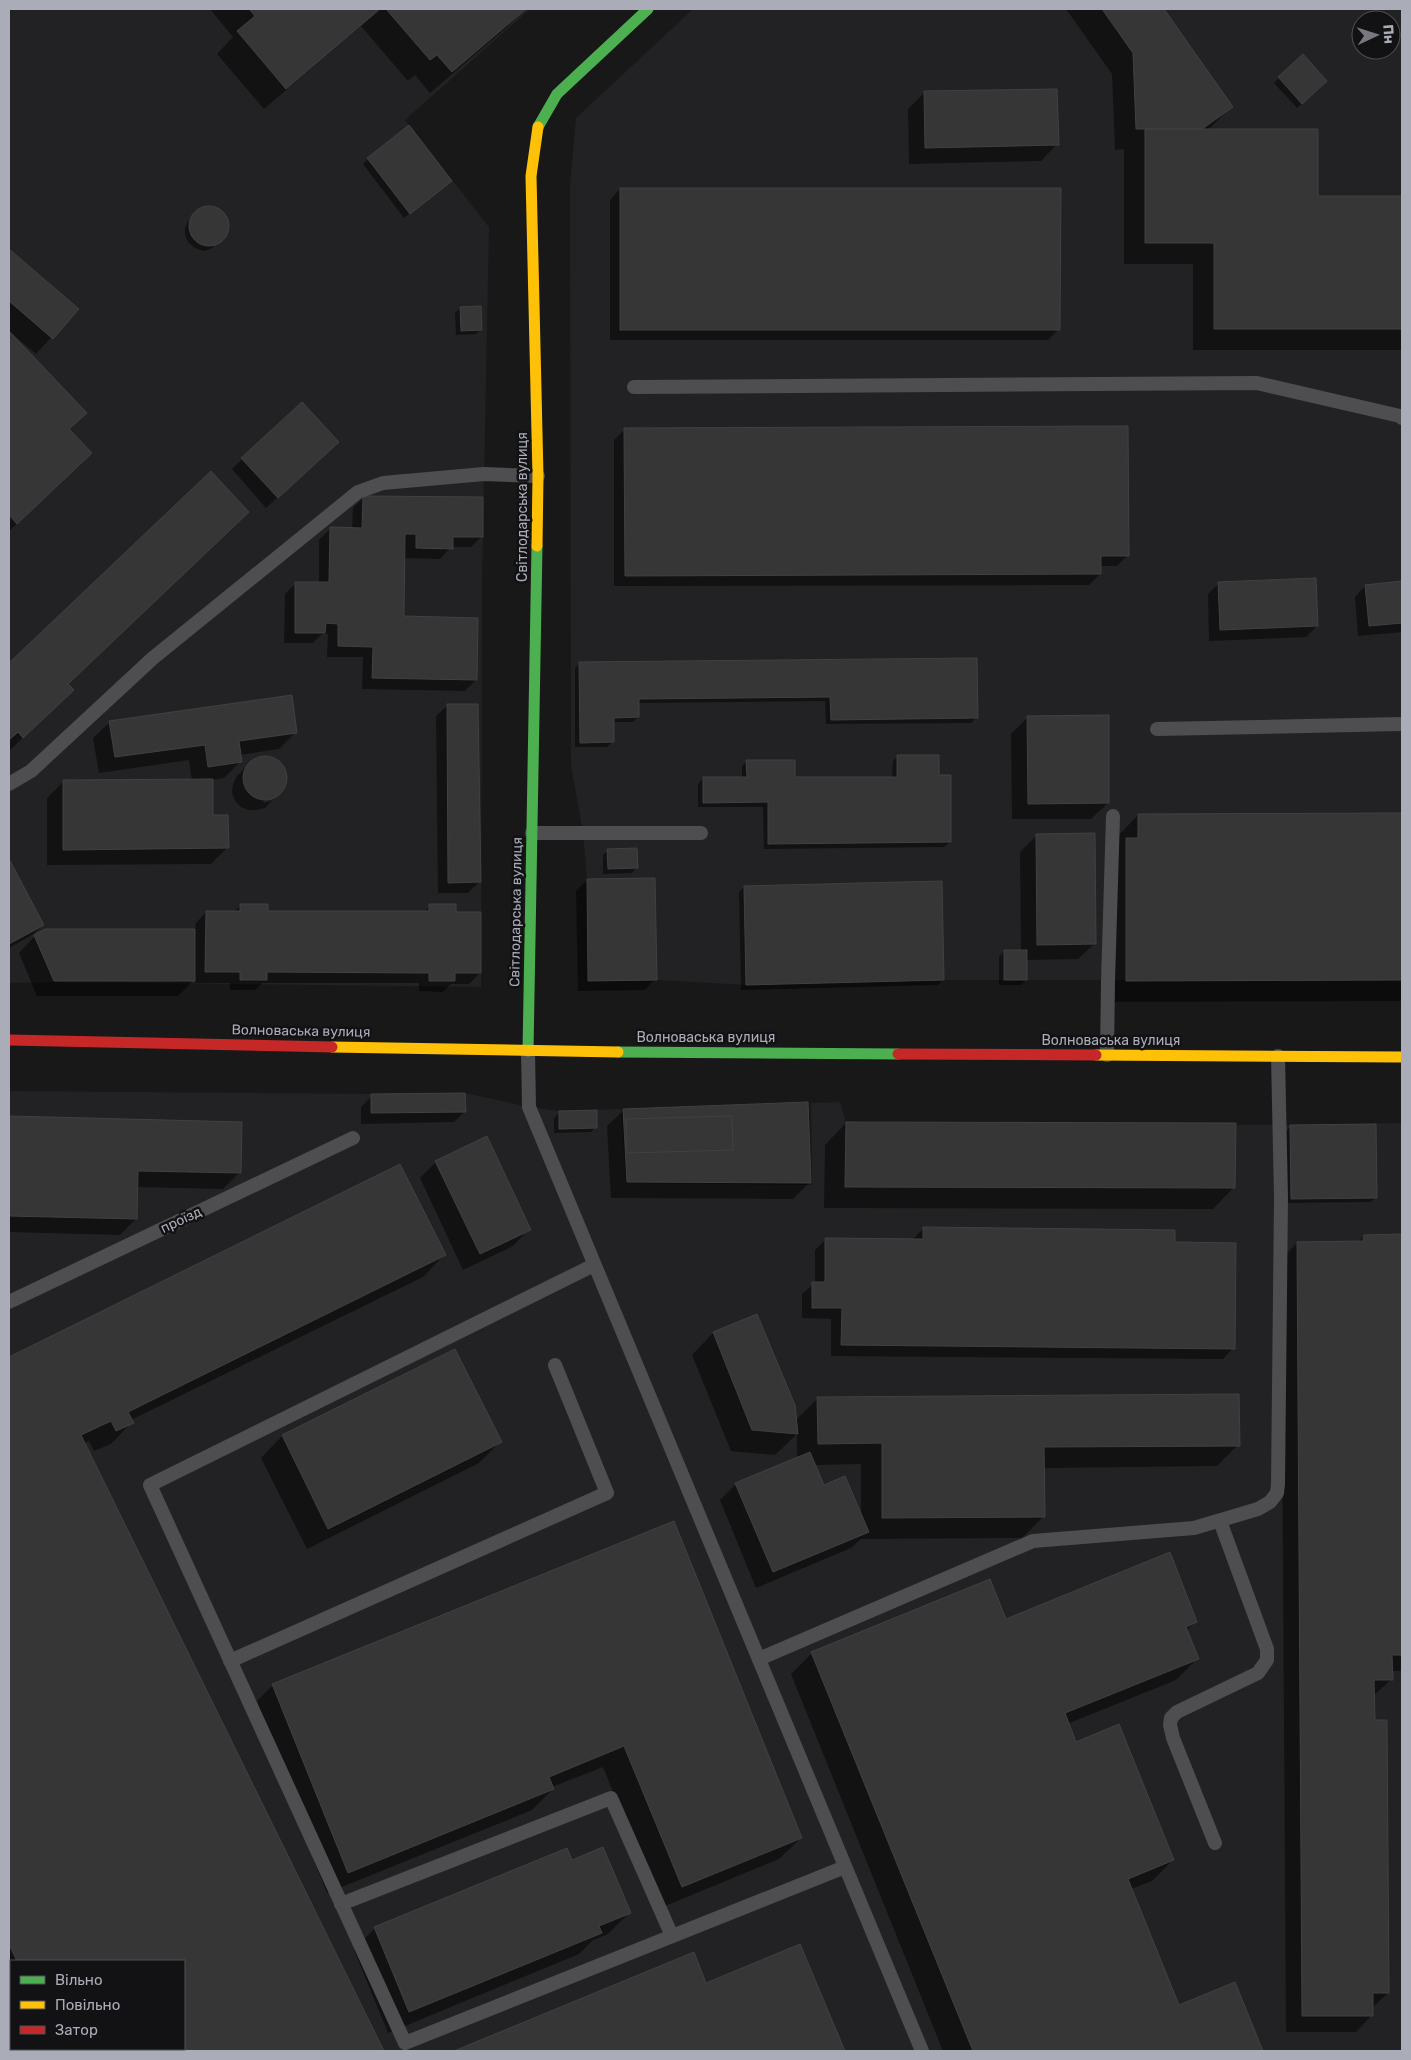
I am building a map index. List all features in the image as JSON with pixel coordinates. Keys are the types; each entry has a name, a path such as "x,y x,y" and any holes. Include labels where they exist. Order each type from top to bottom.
{"street":[{"name":"Світлодарська вулиця","path":"528,1051 538,476 532,176 538,126 557,94 648,9"},
{"name":"Волноваська вулиця","path":"9,1040 528,1051 1402,1057"}],"lane":[{"path":"634,387 1257,383 1402,418"},
{"path":"9,784 31,770 153,658 358,492 383,483 484,474 538,476"},
{"path":"1157,729 1402,724"},
{"path":"1107,1055 1113,816"},
{"path":"532,833 701,832"},
{"path":"528,1051 529,1108 922,2051"},
{"path":"759,1659 1033,1540 1194,1528 1244,1515 1270,1502 1277,1493 1278,1484 1281,1198 1278,1056"},
{"name":"проїзд","path":"9,1302 353,1138"},
{"path":"594,1265 150,1485 404,2043 845,1867"},
{"path":"230,1661 607,1492 555,1366"},
{"path":"1215,1843 1173,1738 1170,1718 1177,1712 1258,1673 1267,1660 1266,1649 1220,1521"},
{"path":"341,1904 611,1798 672,1936"}],"shaded area":[{"path":"9,9 530,9 405,120 489,227 482,580 481,987 9,983"},
{"path":"693,9 1402,9 1402,980 944,980 746,985 657,980 588,981 587,879 583,832 571,766 570,184 576,118"},
{"path":"9,1091 465,1093 529,1107 559,1111 621,1109 626,1183 812,1185 811,1103 840,1102 846,1122 1290,1125 1402,1123 1402,2051 9,2051"}],"building":[{"path":"249,9 380,9 286,89 237,31 255,16"},
{"path":"386,9 526,9 452,72 437,55 430,60"},
{"path":"1102,9 1164,9 1233,107 1202,129 1136,129 1133,53"},
{"path":"1303,54 1327,81 1302,104 1278,77"},
{"path":"1057,89 1059,145 925,148 924,91"},
{"path":"409,125 452,181 410,214 367,158"},
{"path":"1145,129 1318,129 1318,196 1402,196 1402,329 1214,329 1214,243 1145,243"},
{"path":"620,188 1061,188 1060,330 620,330"},
{"path":"209,206 223,212 229,226 223,240 209,246 195,240 189,226 195,212"},
{"path":"9,249 79,309 53,339 9,301"},
{"path":"481,306 482,330 461,331 460,307"},
{"path":"9,331 87,413 69,429 92,453 17,524 9,515"},
{"path":"302,402 339,442 278,498 241,458"},
{"path":"1128,426 1129,556 1101,556 1101,574 625,576 624,428"},
{"path":"211,471 249,512 68,684 74,690 23,738 18,732 9,740 9,663"},
{"path":"363,496 483,497 483,537 453,537 453,549 416,548 416,534 405,534 404,616 478,618 477,680 372,678 373,647 338,646 338,624 326,623 325,633 295,633 295,582 329,582 330,527 362,528"},
{"path":"1316,578 1318,626 1220,630 1218,582"},
{"path":"1402,581 1402,623 1369,626 1365,585"},
{"path":"977,658 978,718 831,720 830,697 639,699 639,717 614,718 614,742 580,743 579,662"},
{"path":"292,695 297,733 239,741 242,762 208,767 205,745 115,757 109,721"},
{"path":"447,704 478,704 481,882 448,883"},
{"path":"1109,715 1109,803 1028,804 1027,716"},
{"path":"897,755 939,755 939,775 951,775 951,842 768,844 768,802 703,803 703,777 747,777 746,760 795,760 795,777 897,777"},
{"path":"269,756 281,762 286,769 286,787 281,794 274,799 261,800 253,797 246,790 243,774 246,766 253,759"},
{"path":"213,779 213,815 228,815 229,848 63,850 63,780"},
{"path":"1402,813 1402,980 1126,981 1126,838 1138,838 1138,814"},
{"path":"1095,833 1096,944 1037,945 1036,834"},
{"path":"637,848 638,868 608,869 607,849"},
{"path":"9,859 44,925 9,944"},
{"path":"655,878 657,980 588,981 587,879"},
{"path":"942,881 944,980 746,985 744,886"},
{"path":"240,904 268,904 268,911 429,911 429,904 456,904 456,912 481,912 481,973 455,973 455,981 429,981 429,973 267,972 267,980 240,980 240,972 205,972 206,911 240,911"},
{"path":"45,929 195,929 195,981 54,981 34,935"},
{"path":"1004,950 1027,950 1027,980 1004,980"},
{"path":"465,1093 466,1112 371,1113 371,1094"},
{"path":"808,1102 811,1183 627,1182 623,1109"},
{"path":"597,1110 597,1128 559,1129 559,1111"},
{"path":"9,1116 242,1122 241,1173 138,1171 137,1219 9,1216"},
{"path":"732,1116 733,1150 627,1153 626,1119"},
{"path":"846,1122 1236,1123 1235,1188 845,1187"},
{"path":"1376,1124 1377,1198 1291,1199 1290,1125"},
{"path":"487,1136 531,1230 480,1254 435,1161"},
{"path":"400,1164 446,1255 128,1412 134,1423 116,1431 111,1421 81,1435 384,2051 61,2051 185,2050 185,1960 16,1960 9,1945 9,1357"},
{"path":"923,1227 1175,1230 1175,1242 1236,1243 1235,1349 841,1345 842,1308 812,1308 812,1282 825,1282 825,1238 923,1239"},
{"path":"1402,1234 1402,1655 1392,1655 1393,1680 1374,1680 1375,1720 1387,1720 1389,1993 1373,1993 1373,2016 1302,2016 1297,1242 1363,1241 1364,1235"},
{"path":"757,1314 795,1405 798,1434 752,1430 713,1332"},
{"path":"455,1349 502,1442 328,1529 282,1435"},
{"path":"1239,1394 1240,1446 1044,1447 1045,1517 882,1518 882,1443 818,1444 817,1397"},
{"path":"810,1452 824,1485 845,1476 869,1532 773,1572 735,1483"},
{"path":"674,1521 802,1838 682,1887 624,1746 549,1777 554,1789 348,1873 272,1684"},
{"path":"1170,1552 1197,1622 1186,1627 1199,1659 1065,1713 1076,1742 1119,1724 1174,1860 1128,1879 1179,2005 1235,1982 1263,2051 973,2051 811,1652 990,1579 1006,1619"},
{"path":"603,1847 631,1913 599,1926 602,1933 409,2012 374,1927 567,1848 572,1860"},
{"path":"800,1944 845,2051 454,2051 694,1952 706,1983"}],"traffic: fast":[{"path":"538,127 557,94 648,9"},
{"path":"528,1051 537,546"},
{"path":"618,1052 898,1054"}],"traffic: slow":[{"path":"537,546 538,476 531,176 538,127"},
{"path":"332,1047 618,1052"},
{"path":"1096,1055 1402,1057"}],"traffic: jam":[{"path":"9,1040 332,1047"},
{"path":"898,1054 1096,1055"}]}
